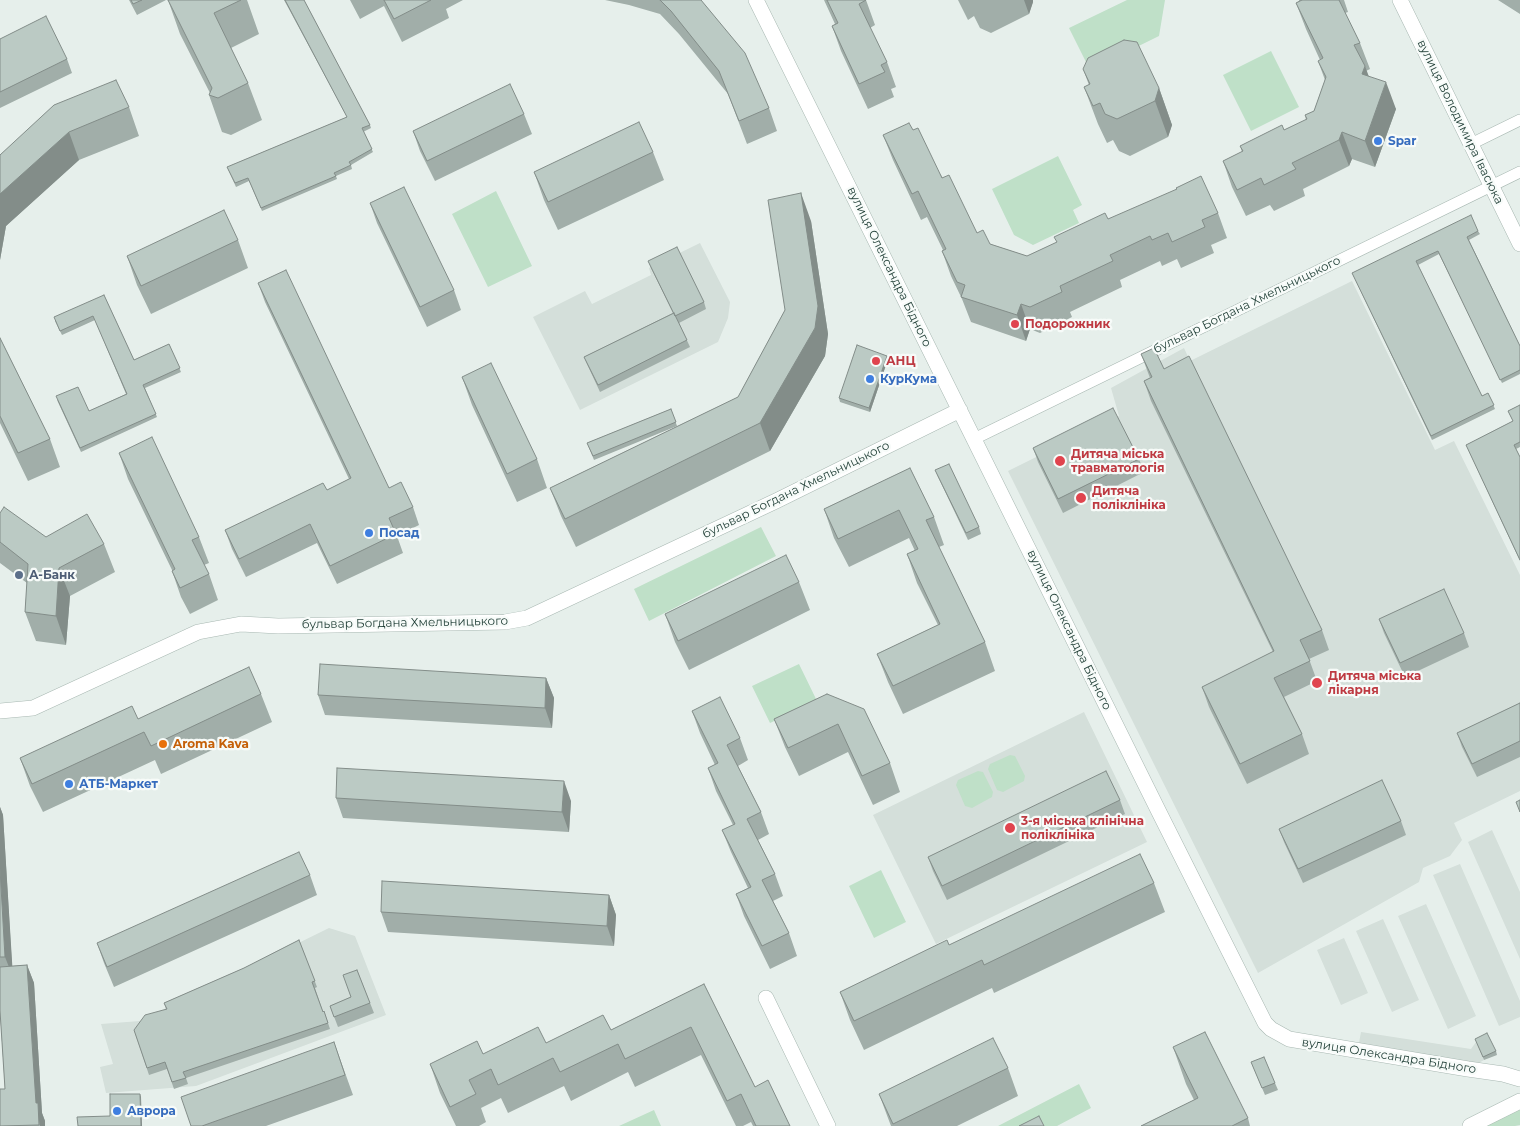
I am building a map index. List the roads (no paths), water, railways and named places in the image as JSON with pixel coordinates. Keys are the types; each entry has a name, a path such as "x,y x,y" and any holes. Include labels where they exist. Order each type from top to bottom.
{"street":[{"name":"вулиця Олександра Бідного","path":"756,0 1265,1023 1271,1029 1289,1039 1503,1074 1520,1079"},
{"name":"вулиця Володимира Івасюка","path":"1400,0 1520,244"},
{"path":"1471,144 1520,120"},
{"name":"бульвар Богдана Хмельницького","path":"974,440 1520,172"},
{"name":"бульвар Богдана Хмельницького","path":"0,711 33,708 198,632 241,624 278,626 505,622 527,618 960,410"},
{"path":"766,998 828,1126"},
{"path":"1470,1126 1520,1101"}],"place":[{"name":"Spar","path":"1378,141"},
{"name":"Подорожник","path":"1015,324"},
{"name":"АНЦ","path":"876,361"},
{"name":"КурКума","path":"870,379"},
{"name":"Дитяча міська травматологія","path":"1060,461"},
{"name":"Дитяча поліклініка","path":"1081,498"},
{"name":"Посад","path":"369,533"},
{"name":"А-Банк","path":"19,575"},
{"name":"Дитяча міська лікарня","path":"1317,683"},
{"name":"Aroma Kava","path":"163,744"},
{"name":"АТБ-Маркет","path":"69,784"},
{"name":"3-я міська клінічна поліклініка","path":"1010,828"},
{"name":"Аврора","path":"117,1111"}]}
